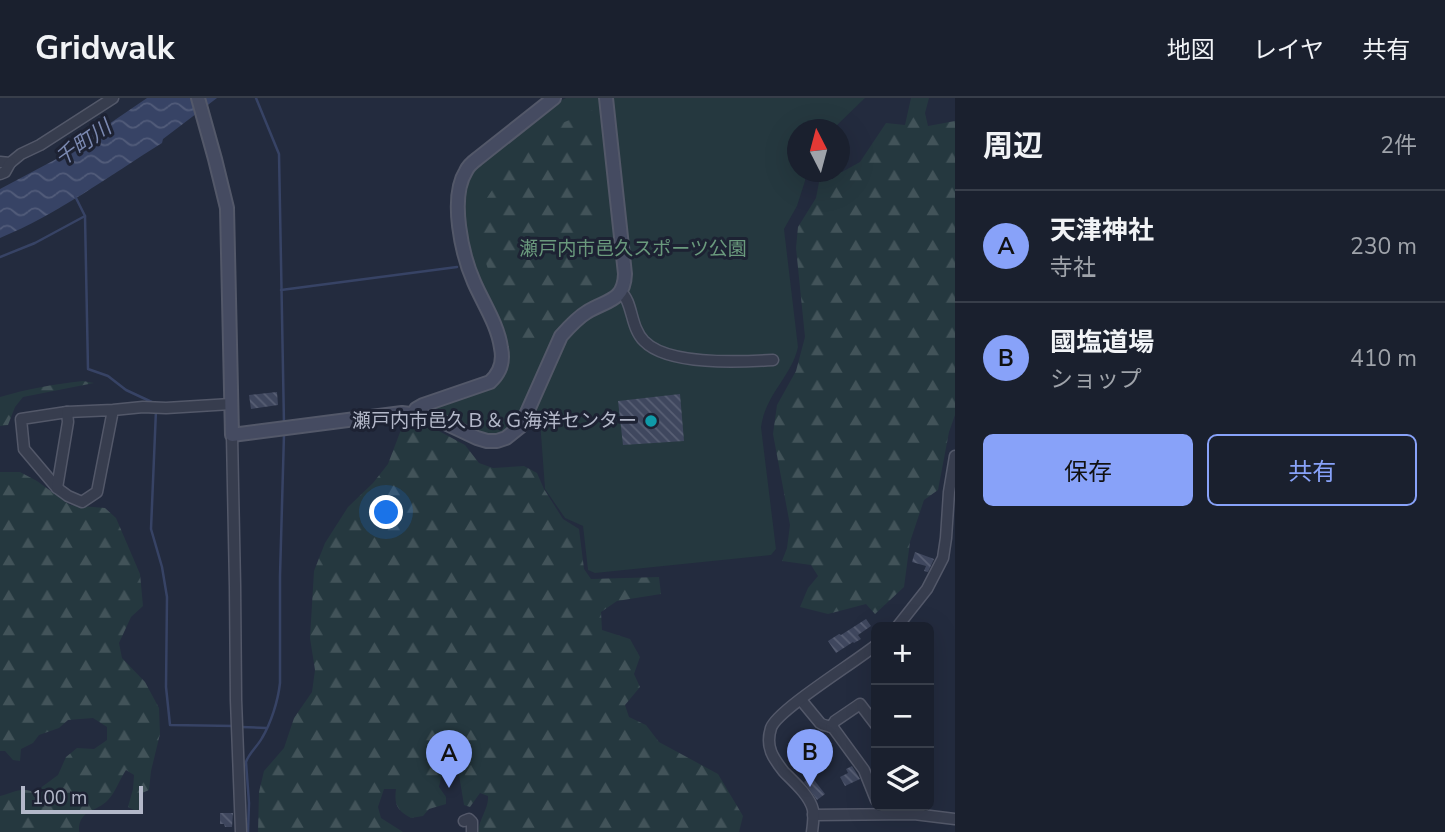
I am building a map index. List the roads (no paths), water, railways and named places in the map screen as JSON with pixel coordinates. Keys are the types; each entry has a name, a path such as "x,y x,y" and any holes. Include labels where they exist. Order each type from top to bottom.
{"street":[{"path":"0,174 5,172 5,162 40,145 113,98"},
{"path":"198,98 227,208 241,832"},
{"path":"413,414 423,405 489,382 497,375 502,357 498,334 472,280 459,235 461,184 466,171 477,159 554,98"},
{"path":"232,435 387,414 413,414 443,422 487,441 497,441 513,434 526,418 561,336 587,312 616,298 625,285 606,98"},
{"path":"621,292 628,301 635,327 644,341 657,350 695,360 773,360"},
{"path":"113,410 97,492 82,502 57,488 24,449 21,419 67,412 231,404"},
{"path":"57,488 68,422 67,412"},
{"path":"901,622 927,589 943,558 955,456"},
{"path":"813,832 813,809 806,796 773,759 769,737 771,729 775,722 801,700 871,649"},
{"path":"801,700 823,726 831,726"},
{"path":"831,726 860,704 871,718"},
{"path":"831,726 864,770 871,788"},
{"path":"813,815 871,810"},
{"path":"919,811 955,819"},
{"path":"464,821 469,819 472,822 472,832"}],"water":[{"name":"千町川","path":"147,98 217,98 163,139 162,143 63,206 0,238 0,189 62,156"}],"waterway":[{"path":"256,98 279,154 284,424"},
{"path":"75,196 85,216 88,369 108,376 126,390 156,404"},
{"path":"0,257 35,243 85,216"},
{"path":"281,290 457,267"},
{"path":"156,410 151,529 167,597 166,687 170,725 235,726"},
{"path":"248,832 246,762 268,726 280,683 284,434"},
{"path":"241,727 266,728"}],"place":[{"name":"瀬戸内市邑久Ｂ＆Ｇ海洋センター","path":"651,421"},
{"name":"國塩道場","path":"810,787"},
{"name":"天津神社","path":"449,788"}],"park label":[{"name":"瀬戸内市邑久スポーツ公園","path":"633,249"}]}
